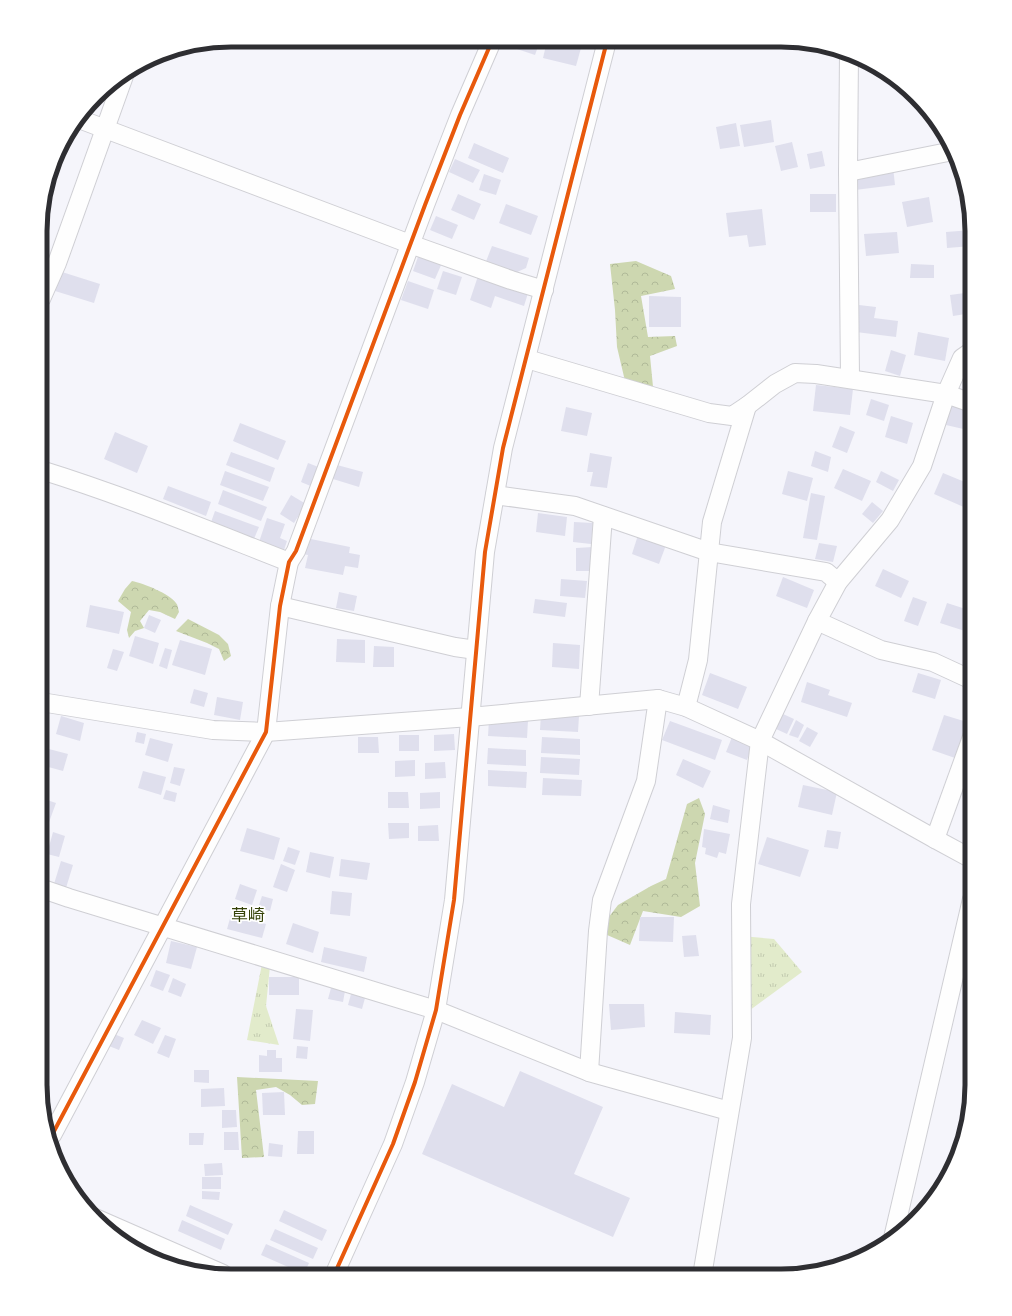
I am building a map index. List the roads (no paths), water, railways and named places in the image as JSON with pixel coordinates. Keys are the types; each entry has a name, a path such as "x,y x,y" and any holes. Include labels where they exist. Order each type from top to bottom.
{"street":[{"path":"53,1133 266,732 280,606 289,562 296,551 410,244 460,115 489,47"},
{"path":"337,1269 392,1144 415,1082 436,1010 454,900 485,552 494,495 503,448 605,47"},
{"path":"849,60 848,172 850,378"},
{"path":"47,287 121,83"},
{"path":"84,121 410,244 511,280 544,290"},
{"path":"848,172 947,152"},
{"path":"703,1269 742,1038 741,904 760,741 838,582 890,520 922,466 946,394 962,358 965,356"},
{"path":"526,359 709,413 732,416 775,384 795,374 816,374 850,378 946,394 965,401"},
{"path":"686,706 698,660 712,522 747,406"},
{"path":"47,472 87,484 289,562"},
{"path":"494,495 575,506 710,552 826,572 838,582"},
{"path":"589,706 603,516"},
{"path":"280,606 476,650"},
{"path":"818,621 881,650 933,662 965,677"},
{"path":"589,1072 598,931 602,900 646,781 658,699"},
{"path":"47,703 213,730 266,732 470,717 658,699 686,706 760,741 965,855"},
{"path":"935,839 965,756"},
{"path":"47,890 436,1010 589,1072 729,1111"},
{"path":"895,1229 965,929"},
{"path":"113,1226 207,1267"}],"district":[{"name":"草崎","path":"248,915"}]}
